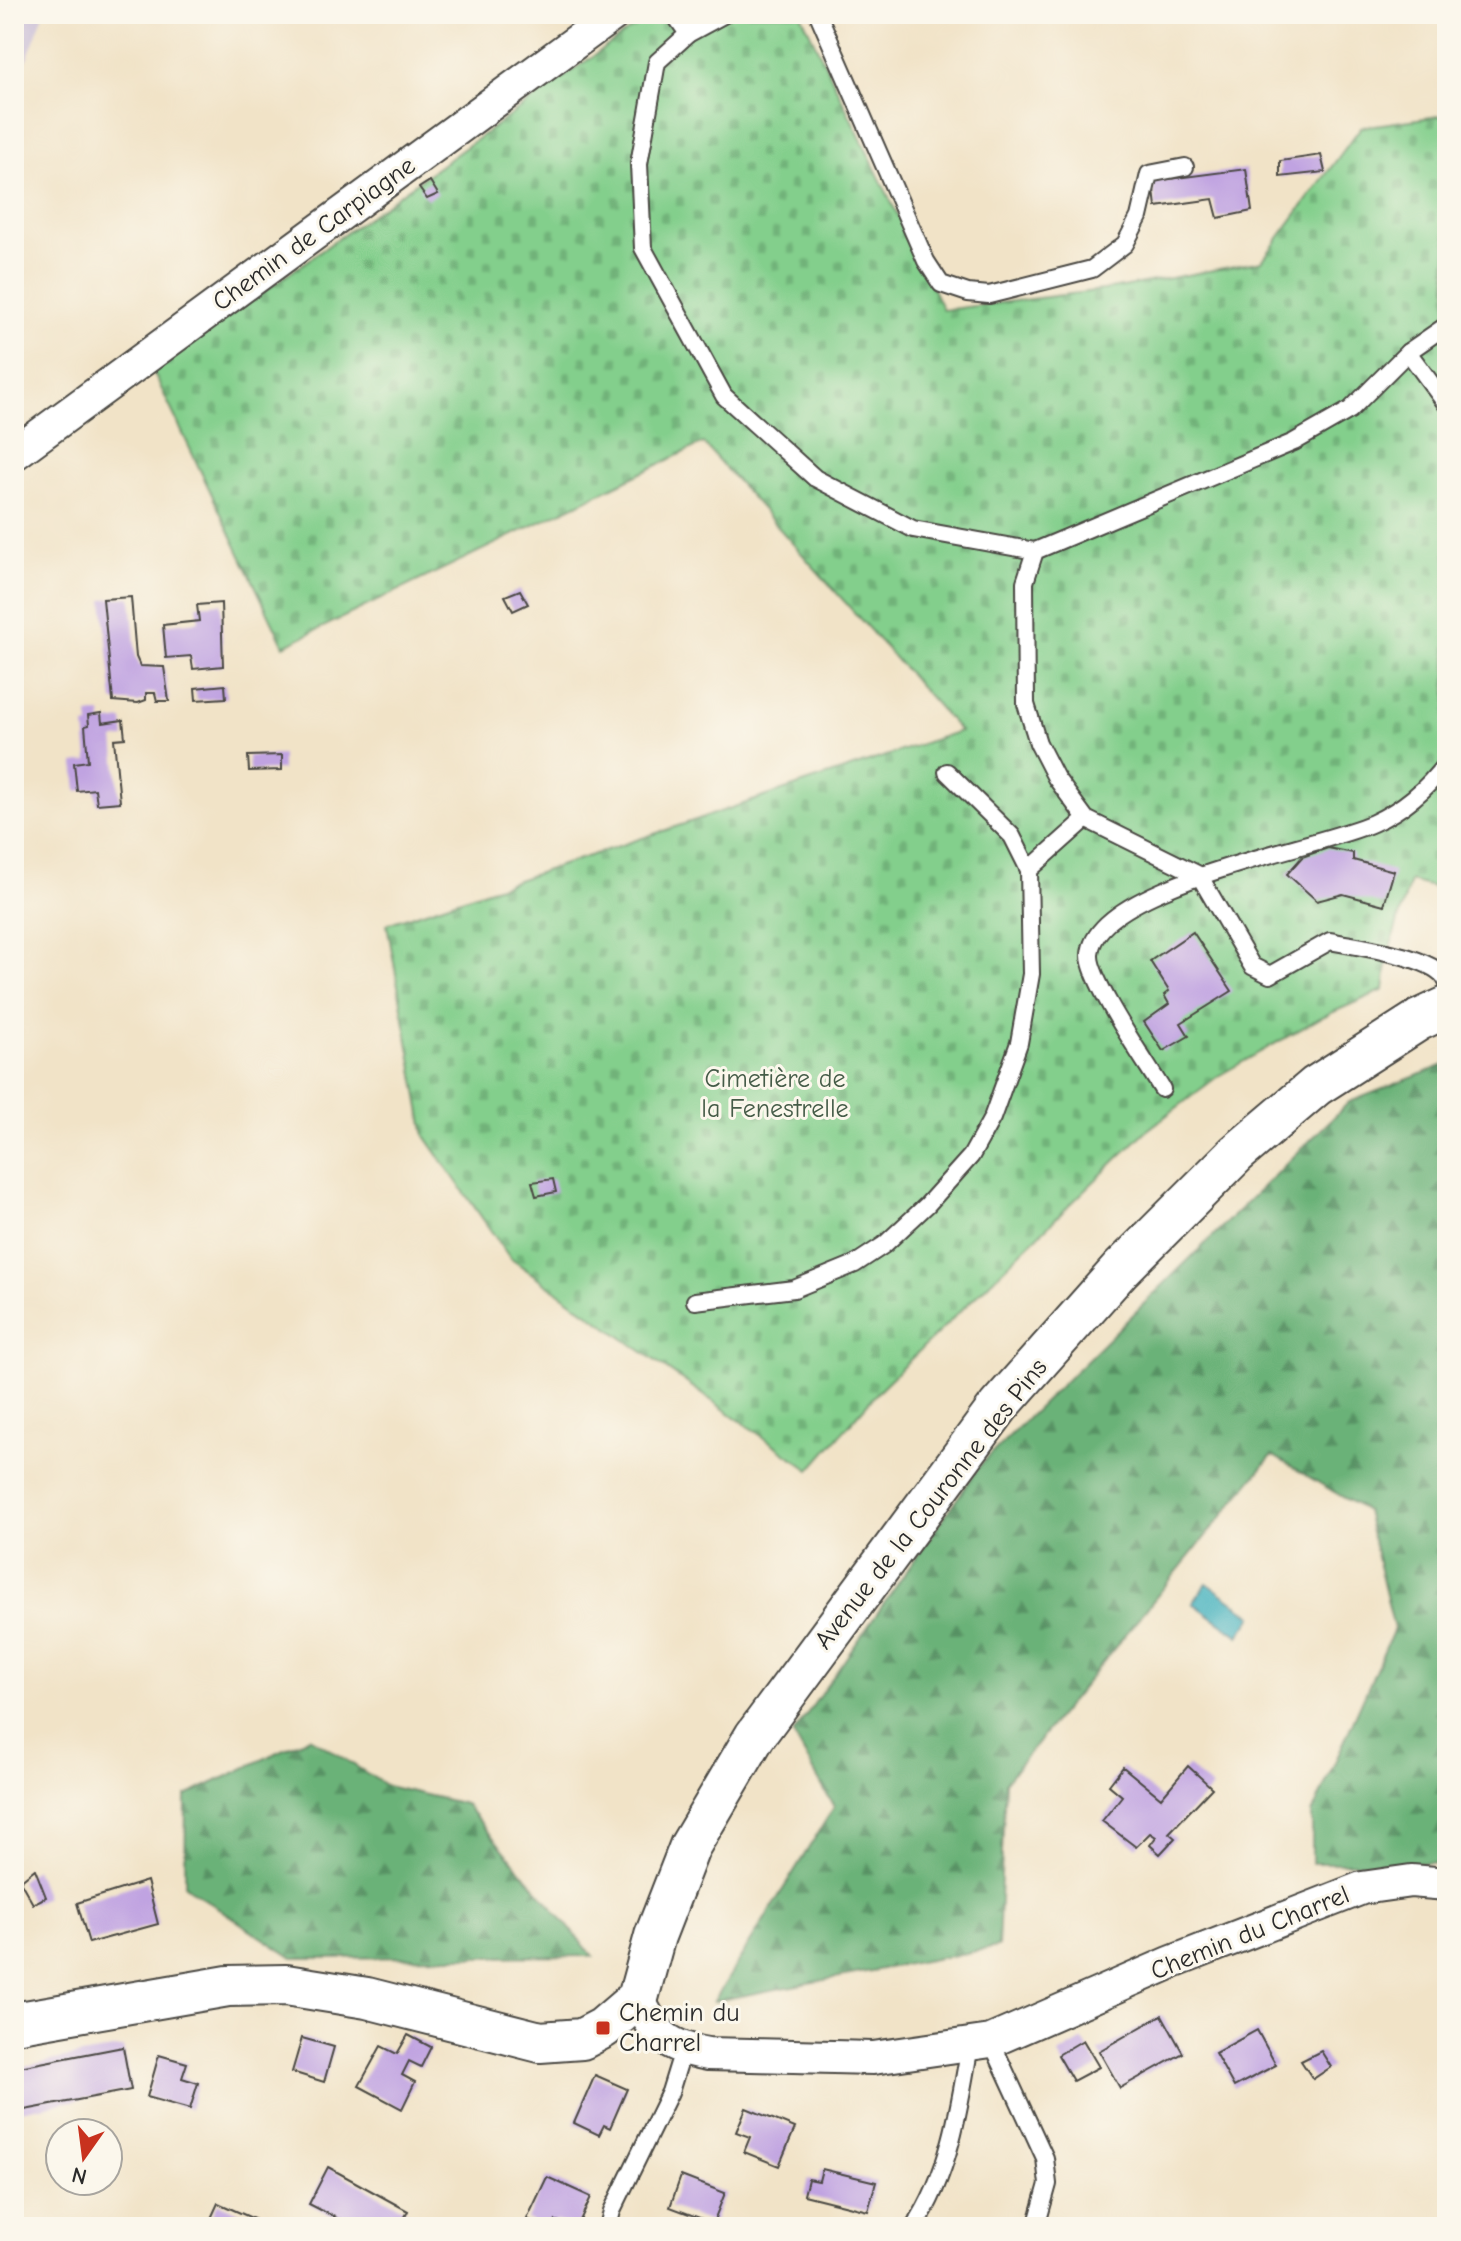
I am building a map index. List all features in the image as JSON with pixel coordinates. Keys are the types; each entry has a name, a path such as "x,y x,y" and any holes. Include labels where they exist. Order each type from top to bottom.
{"street":[{"name":"Chemin de Carpiagne","path":"14,454 614,14"},
{"name":"Avenue de la Couronne des Pins","path":"638,1998 655,1936 690,1846 755,1736 999,1406 1120,1270 1236,1154 1316,1086 1419,1020 1447,1007"},
{"name":"Chemin du Charrel","path":"683,2050 723,2055 873,2058 981,2042 1170,1963 1362,1888 1411,1881 1447,1884"},
{"path":"14,2023 228,1986 286,1985 367,1998 510,2036 558,2042 582,2039 603,2028 638,1998 659,2035 683,2050"}],"lane":[{"path":"674,14 688,34"},
{"path":"725,14 688,34 657,62 639,164 643,248 724,396 815,478 913,529 1035,551 1294,442 1350,410 1408,352 1447,325"},
{"path":"818,14 926,261 941,284 968,293 989,295 1092,269 1125,244 1139,217 1149,174 1185,167"},
{"path":"1408,352 1447,405"},
{"path":"1035,551 1025,582 1026,704 1038,743 1056,778 1086,819 1199,875 1252,966 1270,975 1330,941 1430,963 1444,974 1447,982"},
{"path":"1162,1089 1099,982 1090,955 1100,931 1117,915 1199,875 1371,824 1415,796 1447,762"},
{"path":"695,1301 794,1289 855,1264 905,1227 971,1156 992,1118 1019,1043 1031,974 1029,870 1012,836 947,772"},
{"path":"1029,870 1086,819"},
{"path":"914,2227 932,2201 962,2094 981,2042"},
{"path":"981,2042 1045,2158 1048,2184 1036,2227"},
{"path":"608,2227 612,2211 670,2092 683,2050"}],"shaded area":[{"path":"14,14 44,14 14,94"}],"green space":[{"name":"Cimetière de la Fenestrelle","path":"652,14 801,14 943,310 1111,289 1262,261 1361,127 1447,115 1447,891 1410,881 1388,954 1384,990 1322,1017 1218,1076 1145,1132 882,1387 810,1470 510,1258 425,1136 387,924 960,731 703,443 284,646 153,371"},
{"path":"1447,1064 1447,1863 1312,1863 1312,1814 1394,1629 1366,1511 1272,1455 1005,1782 998,1947 714,2001 834,1807 793,1734 982,1463 1349,1102"},
{"path":"310,1737 387,1786 465,1804 593,1956 293,1958 185,1886 186,1796"}],"water":[{"path":"1207,1583 1253,1616 1239,1636 1193,1603"}],"building":[{"path":"1321,155 1325,172 1280,177 1280,161"},
{"path":"1246,169 1252,211 1218,218 1213,199 1156,207 1153,181"},
{"path":"430,181 438,194 427,199 419,188"},
{"path":"520,590 528,604 513,611 505,596"},
{"path":"131,597 136,657 140,666 164,667 169,701 157,701 155,693 146,693 146,700 138,703 113,701 103,599"},
{"path":"221,603 223,666 193,669 191,656 166,658 163,625 199,621 197,605"},
{"path":"225,685 226,698 196,700 195,688"},
{"path":"101,713 102,723 123,720 125,738 114,739 120,802 97,804 95,789 77,791 74,763 88,761 85,726 89,725 88,715"},
{"path":"282,755 282,770 249,771 248,756"},
{"path":"1328,848 1353,853 1353,860 1394,871 1384,905 1343,894 1317,901 1287,874 1302,857"},
{"path":"1193,932 1232,991 1181,1023 1189,1036 1163,1051 1144,1022 1169,1004 1164,995 1169,991 1150,961"},
{"path":"553,1179 556,1192 536,1196 532,1182"},
{"path":"1188,1766 1212,1788 1169,1833 1175,1838 1160,1854 1150,1845 1156,1837 1150,1833 1136,1847 1102,1821 1122,1796 1109,1785 1123,1767 1161,1798"},
{"path":"35,1869 46,1897 33,1904 20,1881"},
{"path":"147,1881 158,1924 89,1943 77,1903"},
{"path":"1162,2015 1183,2053 1120,2088 1099,2051"},
{"path":"1257,2030 1276,2065 1234,2087 1215,2053"},
{"path":"408,2035 431,2047 421,2067 409,2061 402,2075 415,2082 402,2109 359,2086 381,2046 397,2054"},
{"path":"302,2038 334,2047 324,2082 292,2072"},
{"path":"1083,2040 1099,2067 1073,2081 1058,2055"},
{"path":"123,2047 131,2090 14,2112 14,2068"},
{"path":"1321,2051 1331,2067 1313,2079 1301,2061"},
{"path":"159,2055 187,2063 182,2078 198,2083 190,2109 147,2097"},
{"path":"595,2075 627,2089 610,2128 604,2125 599,2135 574,2123"},
{"path":"746,2108 795,2128 779,2166 744,2152 750,2137 736,2132"},
{"path":"328,2167 408,2211 400,2227 354,2227 309,2204"},
{"path":"822,2169 876,2182 868,2211 804,2195 808,2179 819,2181"},
{"path":"681,2176 725,2193 713,2223 670,2207"},
{"path":"547,2177 591,2197 577,2227 556,2221 552,2227 543,2227 527,2219"},
{"path":"218,2203 272,2227 207,2227"}],"place":[{"name":"Chemin du Charrel","path":"603,2028"}]}
